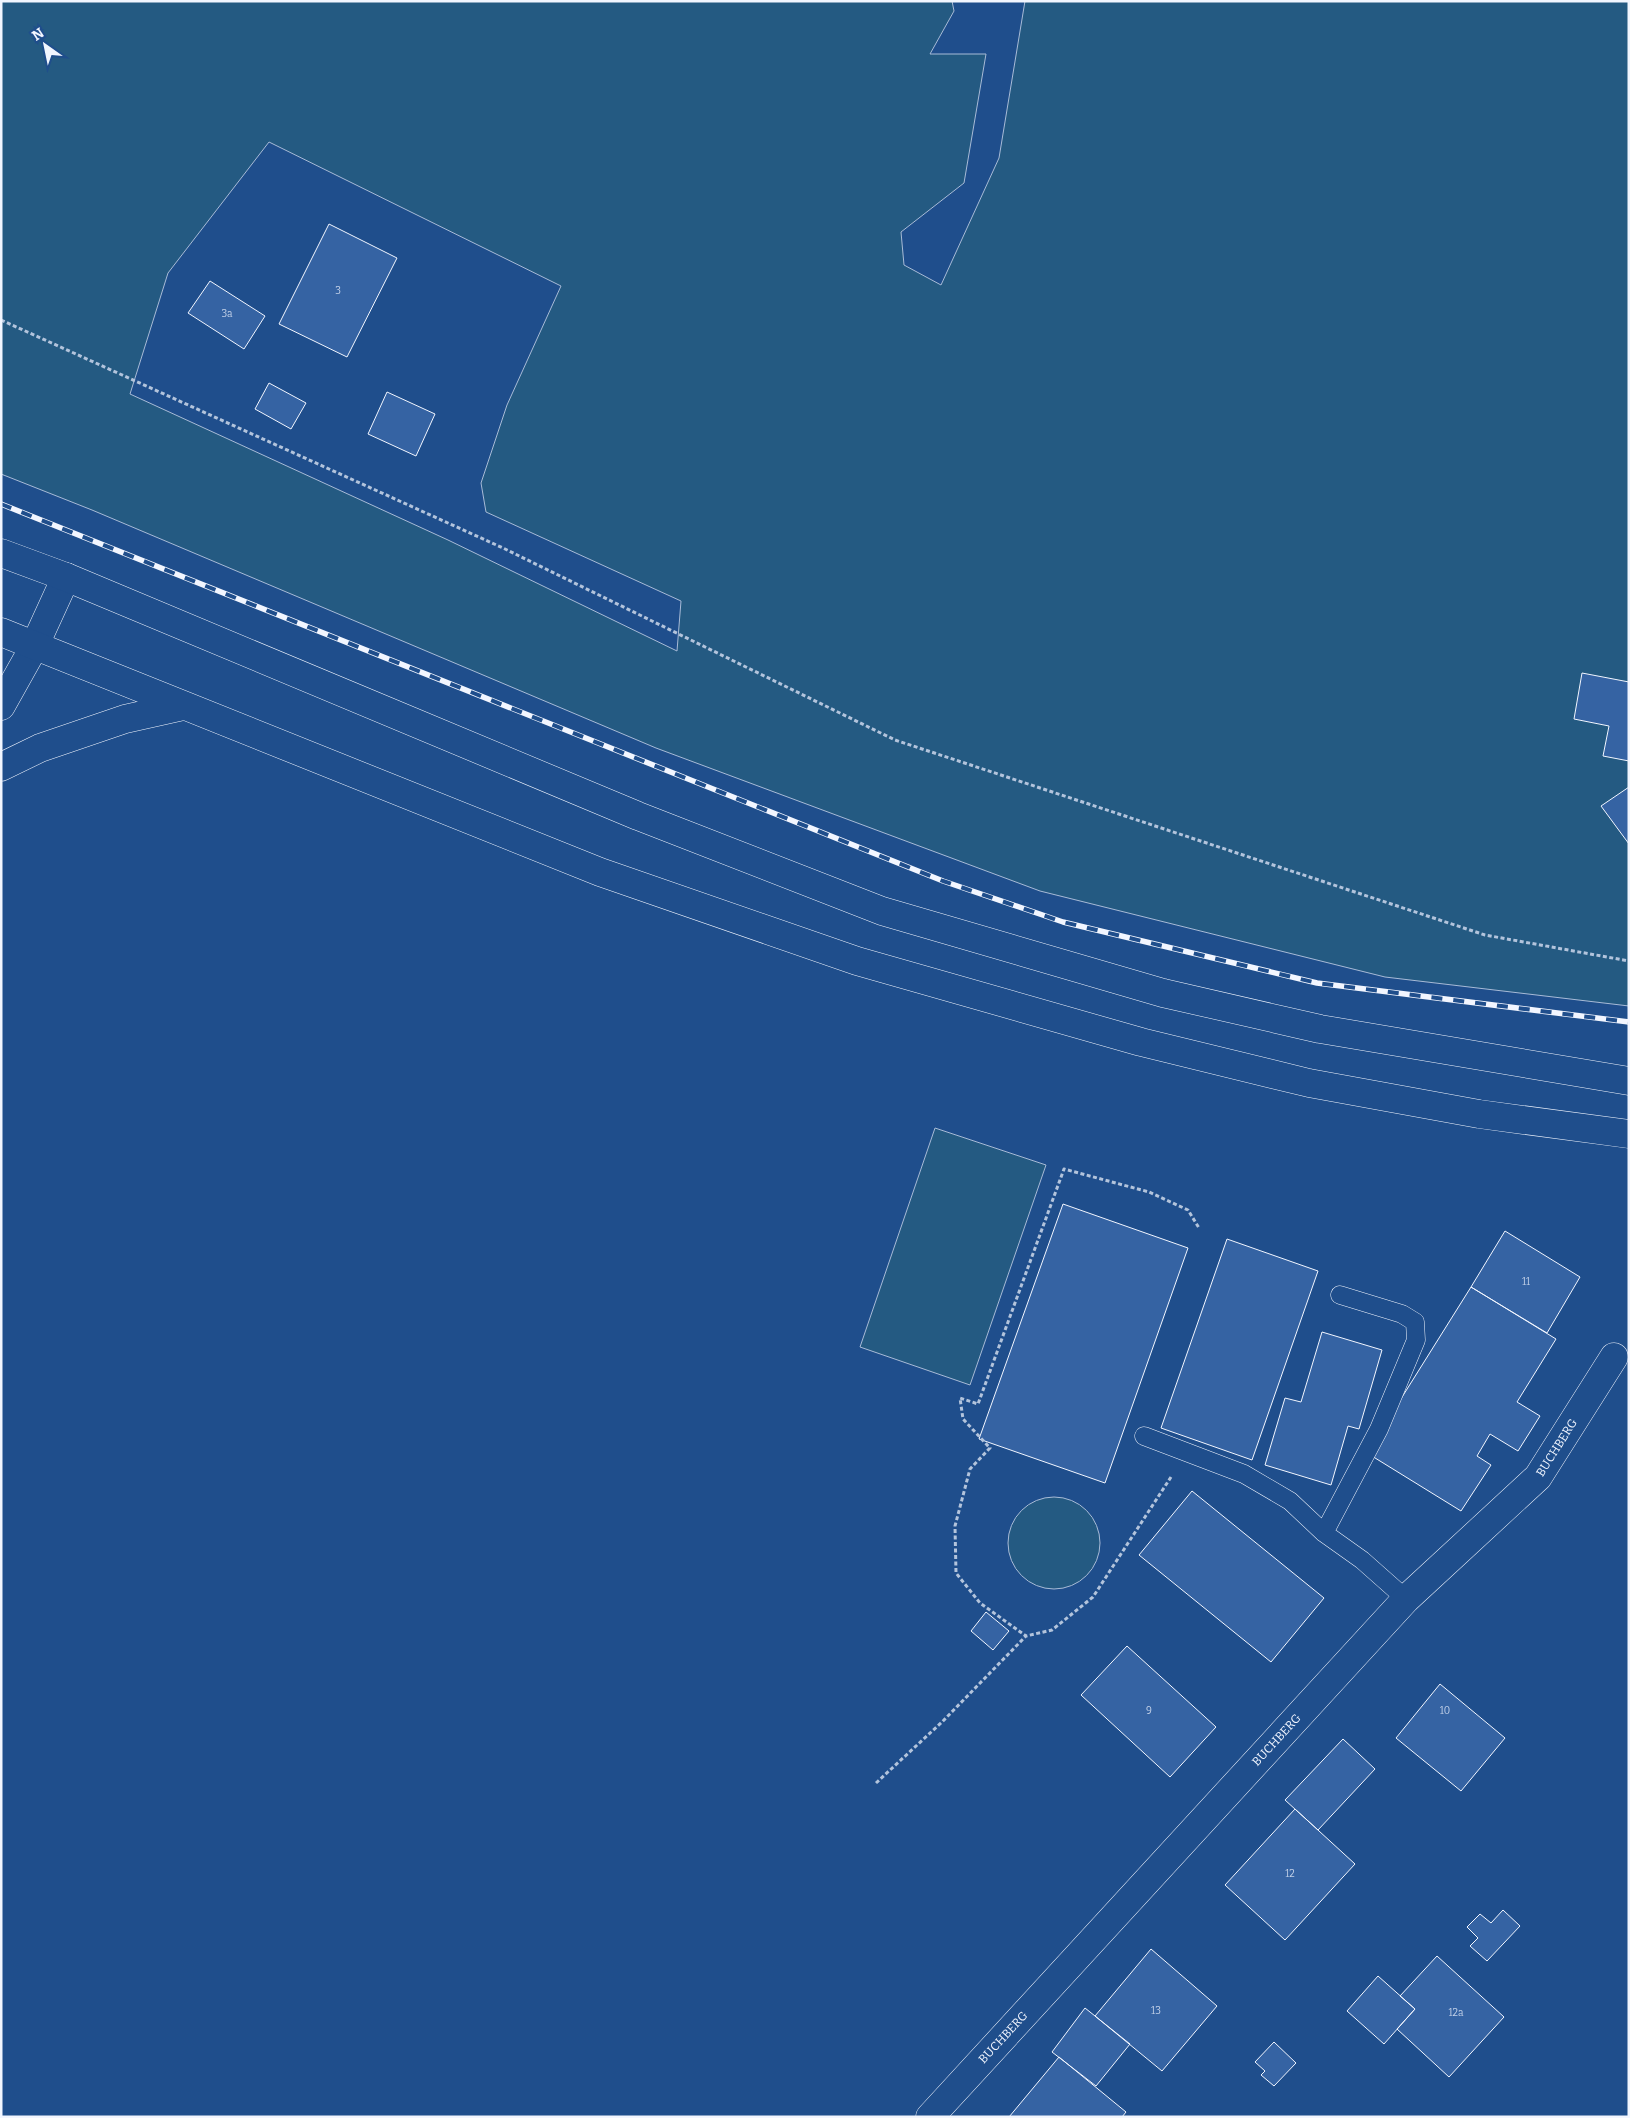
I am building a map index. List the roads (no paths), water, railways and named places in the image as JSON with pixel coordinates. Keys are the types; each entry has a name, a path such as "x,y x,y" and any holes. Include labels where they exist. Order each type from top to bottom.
{"main road":[{"path":"1,553 66,577 638,816 882,911 1163,993 1320,1029 1629,1081"},
{"path":"1,706 34,646 66,577"},
{"path":"1,632 600,872 857,961 1140,1042 1308,1083 1478,1114 1629,1134"},
{"path":"1,768 40,748 125,718 183,706"},
{"name":"BUCHBERG","path":"930,2117 1406,1599 1538,1477 1614,1357"}],"lane":[{"path":"1324,1533 1379,1429 1416,1340 1415,1322 1402,1314 1340,1295"},
{"path":"1144,1436 1244,1474 1283,1496 1324,1533 1362,1560 1406,1599"}],"railway":[{"path":"1,504 943,881 1063,922 1317,983 1629,1022"}]}
